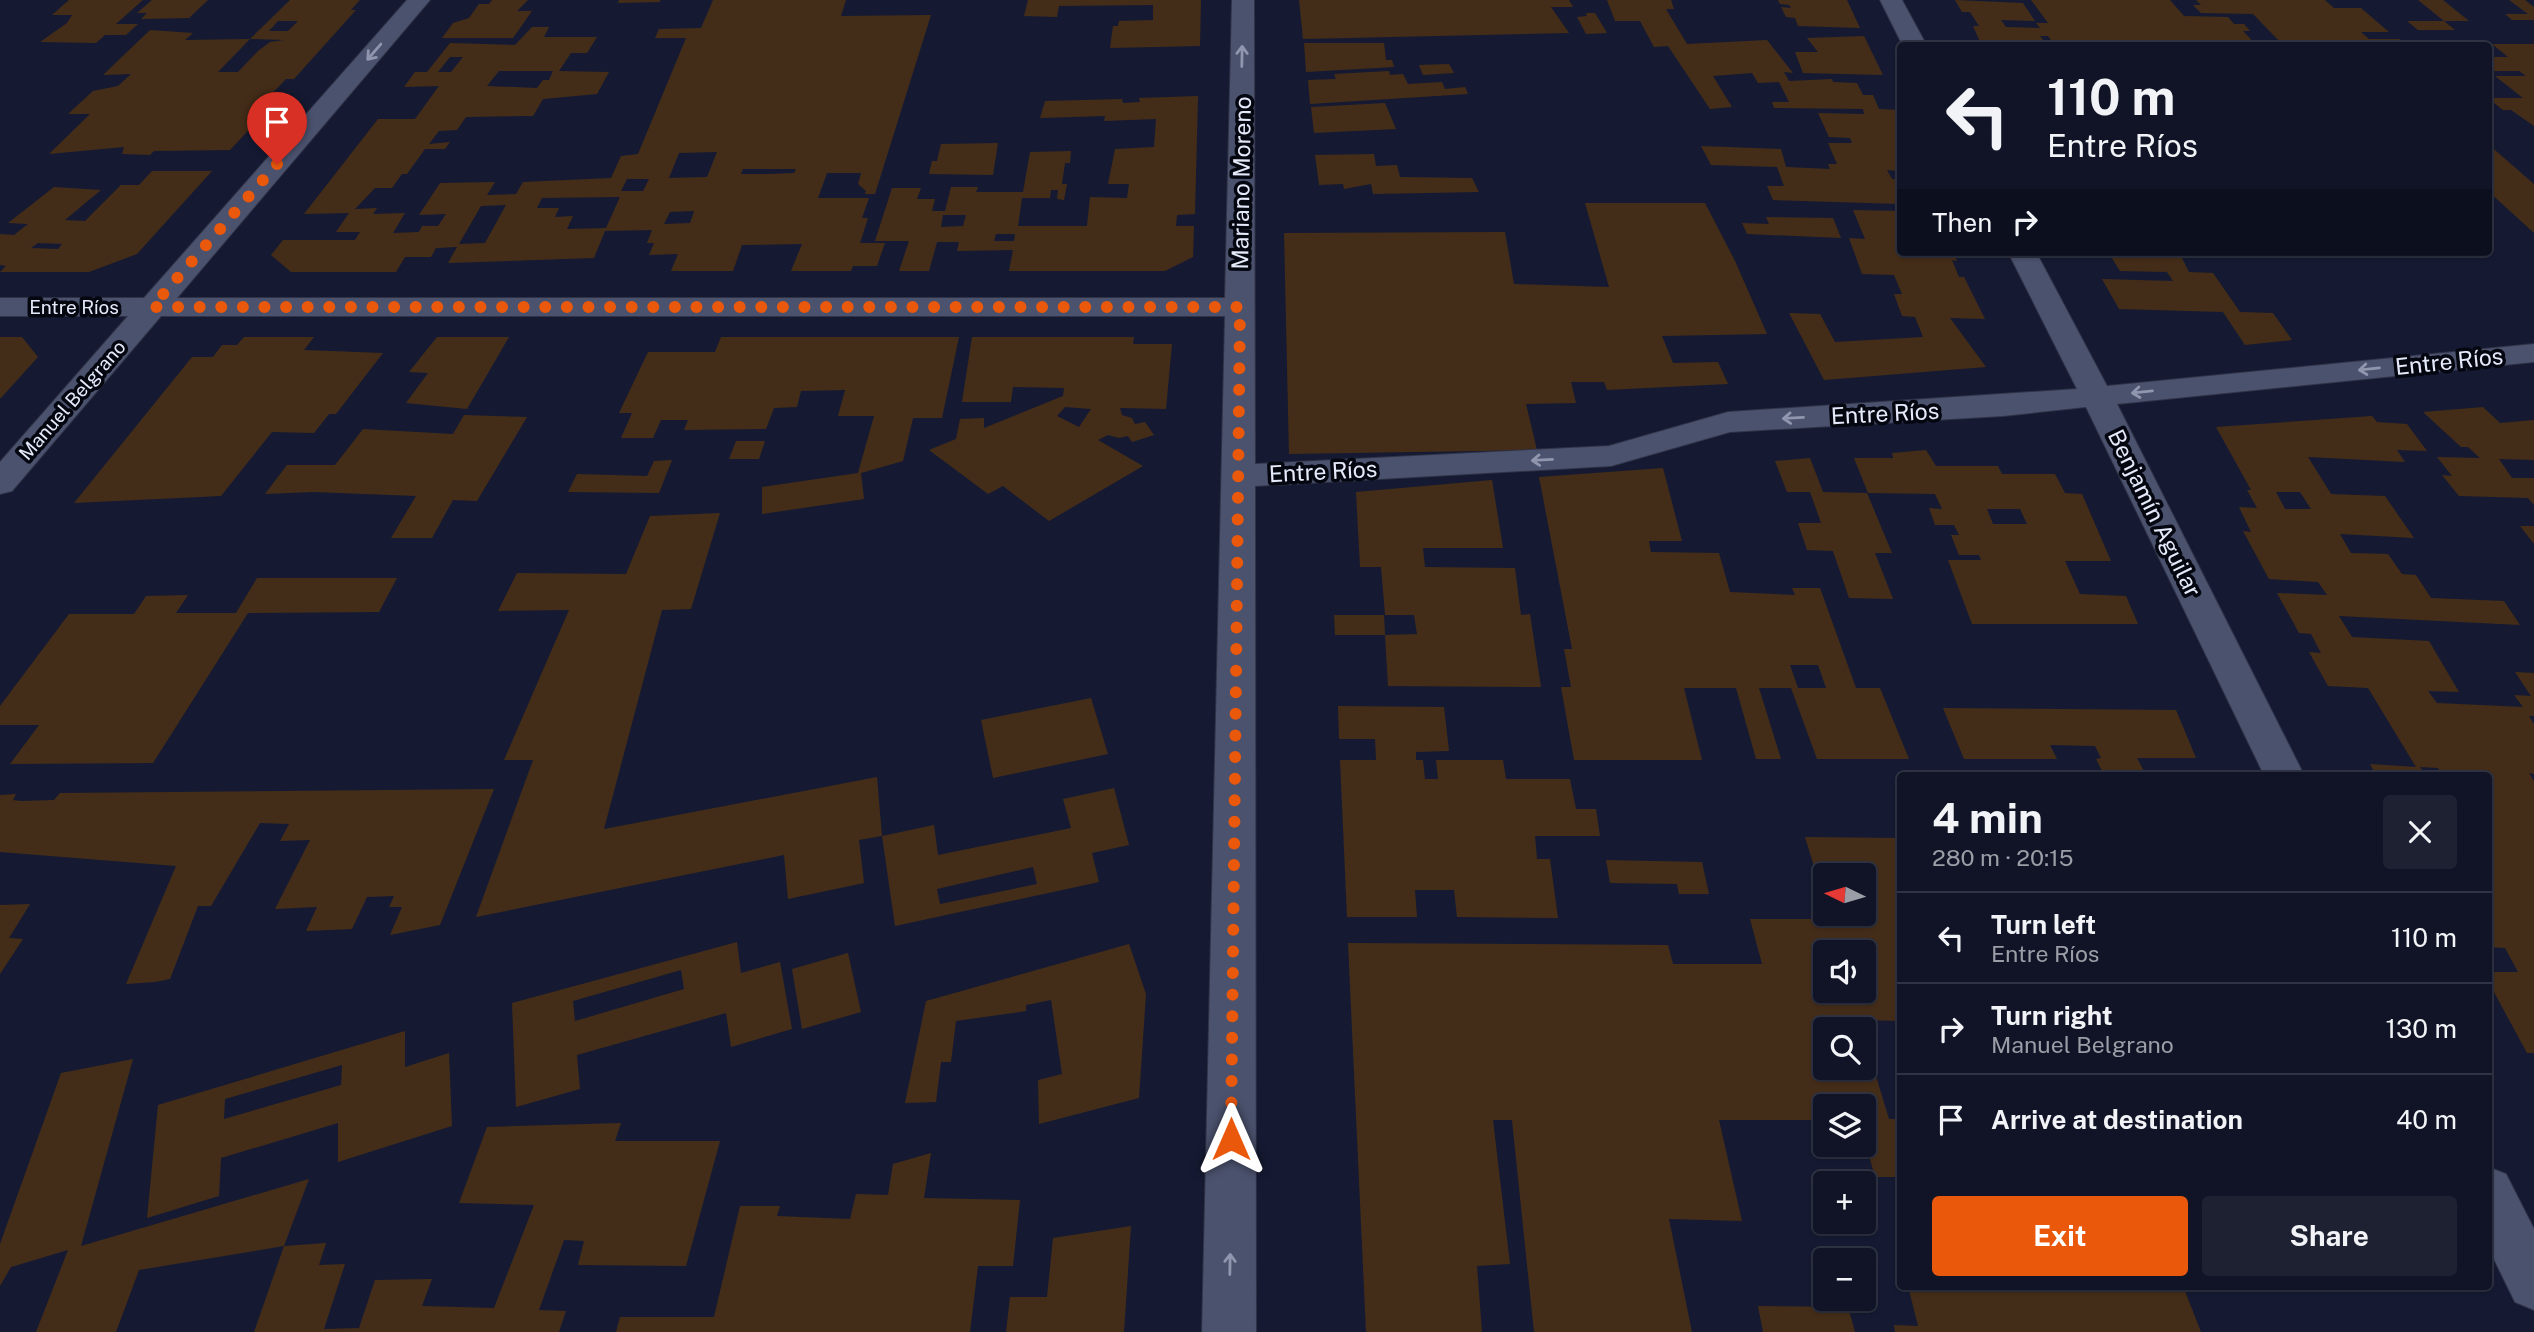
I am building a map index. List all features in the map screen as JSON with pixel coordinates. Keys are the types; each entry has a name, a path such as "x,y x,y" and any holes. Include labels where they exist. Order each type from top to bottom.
{"street":[{"name":"Manuel Belgrano","path":"0,483 419,0"},
{"name":"Mariano Moreno","path":"1229,1332 1243,0"},
{"path":"1891,0 1912,42"},
{"name":"Benjamín Aguilar","path":"2024,256 2098,397 2283,772"},
{"name":"Entre Ríos","path":"0,307 1240,307"},
{"name":"Entre Ríos","path":"1238,476 1611,456 1728,422 2003,406 2534,353"},
{"path":"2492,1199 2534,1284"}],"building":[{"path":"69,0 143,0 116,24 138,24 126,35 105,35 96,43 40,42 67,23 72,15 52,15"},
{"path":"152,0 208,0 189,18 141,19 147,13 137,13"},
{"path":"290,0 360,0 351,10 356,10 294,79 286,79 247,120 258,120 230,150 122,154 124,147 49,154 90,114 68,114 93,91 118,86 131,74 103,75 150,30 193,33 185,40 250,39","holes":["278,21 298,21 288,31 269,31","250,39 284,40 270,42 238,72 218,72"]},
{"path":"492,0 528,0 517,11 532,11 513,38 442,38 453,23 469,18 479,4 489,4"},
{"path":"619,0 660,0 660,2 618,3"},
{"path":"713,0 846,0 841,16 931,15 875,194 865,194 866,191 858,184 861,173 827,173 818,198 869,198 862,218 868,218 860,243 885,243 877,266 853,266 851,271 791,271 802,244 742,245 733,271 671,271 678,254 649,255 654,243 647,243 652,230 605,231 594,258 448,263 457,247 436,248 431,257 405,257 396,272 291,272 271,255 283,240 355,240 360,232 336,232 349,213 304,214 378,119 415,119 439,86 404,87 415,72 427,72 450,43 515,45 532,27 549,27 544,37 597,37 587,53 571,53 559,71 609,72 597,94 543,99 533,116 466,117 457,130 439,131 429,144 450,142 445,149 425,149 407,174 402,174 392,188 375,188 355,209 377,208 373,214 405,213 393,233 419,232 422,226 438,226 446,214 419,215 440,183 495,182 487,195 516,194 523,182 611,178 621,156 638,154 686,38 655,38 659,29 701,28","holes":["450,57 463,57 451,72 438,72","499,71 553,71 549,80 543,80 537,88 487,86","717,152 707,177 669,178 679,153","743,169 796,169 794,173 741,174","627,179 649,179 643,191 621,191","620,197 606,228 567,229 573,216 555,217 559,208 537,208 542,198","506,205 485,243 459,244 481,206","694,211 690,223 664,224 670,212"]},
{"path":"1028,0 1201,0 1200,46 1110,48 1113,26 1118,26 1119,21 1153,20 1153,5 1059,6 1057,17 1024,16"},
{"path":"1299,0 1569,0 1573,7 1551,7 1569,33 1303,39"},
{"path":"1607,0 1671,0 1674,9 1666,9 1687,44 1767,40 1793,73 1784,72 1789,81 1832,79 1833,82 1857,83 1863,95 1873,95 1879,109 1897,110 1897,171 1887,170 1892,179 1897,179 1897,204 1773,200 1767,186 1784,186 1777,167 1711,165 1701,146 1781,149 1786,167 1830,169 1828,164 1837,164 1828,143 1852,143 1850,138 1829,137 1818,113 1864,114 1863,109 1774,108 1772,102 1789,102 1779,82 1758,83 1752,73 1713,76 1732,107 1710,109 1668,46 1654,47 1640,21 1615,21"},
{"path":"1778,0 1847,0 1860,28 1798,26 1795,18 1786,17 1781,7 1791,8 1789,5 1780,4"},
{"path":"1955,0 2023,3 2035,21 2001,20 2006,27 2040,28 2036,23 2048,23 2031,0 2170,0 2184,16 2228,17 2234,24 2244,24 2250,31 2243,31 2253,42 2052,42 2048,36 2040,36 2045,42 1980,42 1973,26 1979,26 1970,12 1962,12"},
{"path":"2196,0 2325,0 2334,8 2361,8 2389,32 2361,32 2369,39 2399,39 2403,42 2280,42 2253,14 2201,13 2193,5 2201,5"},
{"path":"2418,0 2443,0 2469,21 2444,21"},
{"path":"2509,0 2525,0 2534,7 2534,20 2512,20 2505,14 2528,14"},
{"path":"1586,13 1595,13 1607,33 1586,34 1577,17 1587,16"},
{"path":"2407,21 2444,21 2455,30 2418,30"},
{"path":"1864,36 1883,75 1803,73 1795,52 1818,52 1807,38"},
{"path":"1304,43 1384,43 1386,60 1392,60 1394,67 1306,72"},
{"path":"2492,44 2534,44 2534,126 2492,101 2492,98 2523,98 2495,76 2526,76 2519,71 2492,71 2492,57 2508,57"},
{"path":"1449,64 1454,73 1423,75 1419,65"},
{"path":"1389,71 1390,75 1403,74 1408,84 1442,82 1445,89 1465,87 1468,94 1310,104 1308,80 1336,79 1334,74"},
{"path":"1198,96 1195,214 1177,215 1176,226 1194,226 1193,257 1165,271 1009,271 1013,250 957,251 959,242 937,242 929,271 899,271 909,241 875,241 892,188 921,188 917,199 935,199 932,211 945,211 951,187 978,187 976,192 1023,192 1030,152 1071,151 1070,163 1065,163 1062,184 1067,184 1064,200 1057,199 1058,190 1051,190 1050,198 1022,198 1018,226 1087,226 1090,197 1127,198 1129,184 1108,184 1115,149 1154,147 1156,119 1104,121 1105,116 1040,118 1045,101 1122,99 1123,103 1140,102 1139,98","holes":["943,215 966,215 963,226 941,227","996,234 1015,234 1014,241 994,241"]},
{"path":"1385,103 1396,129 1314,133 1311,107"},
{"path":"998,143 993,175 929,174 932,161 937,161 941,144"},
{"path":"2492,147 2534,184 2534,233 2492,195"},
{"path":"1374,154 1376,166 1397,165 1400,177 1472,178 1479,192 1373,194 1371,184 1344,189 1343,184 1319,185 1315,155"},
{"path":"152,171 212,171 137,254 89,272 0,272 6,266 0,265 0,234 14,235 28,224 8,223 54,187 101,190 65,220 85,221 121,185 139,185","holes":["38,243 62,244 58,249 31,248"]},
{"path":"1585,203 1705,203 1735,261 1767,334 1662,336 1673,363 1718,362 1728,384 1607,390 1604,382 1571,382 1576,403 1526,404 1537,450 1289,454 1284,233 1505,232 1514,284 1609,287"},
{"path":"1853,210 1897,211 1897,256 1955,256 1957,261 1952,260 1959,277 1964,277 1985,319 1950,318 1986,367 1824,380 1789,313 1820,314 1835,342 1923,337 1915,317 1902,316 1894,294 1902,294 1894,275 1862,274 1849,238 1865,239"},
{"path":"1766,217 1833,218 1841,238 1747,234 1742,223 1769,224"},
{"path":"2111,256 2181,256 2189,272 2213,273 2240,312 2273,313 2292,340 2245,345 2223,312 2119,309 2102,279 2173,281 2167,272 2120,271"},
{"path":"0,337 22,337 38,357 0,399"},
{"path":"244,337 314,337 304,350 383,353 336,414 329,414 314,433 272,432 221,496 74,503 192,357 213,357 222,345 237,345"},
{"path":"437,337 509,337 467,409 406,403 428,373 409,372"},
{"path":"721,337 959,337 942,418 913,418 903,461 861,473 864,499 762,514 762,487 858,473 874,416 838,416 845,390 801,391 797,407 774,408 766,429 684,430 688,420 661,420 653,438 621,438 632,413 619,413 648,352 715,352"},
{"path":"972,337 1134,337 1133,344 1172,344 1166,409 1120,408 1122,415 1132,418 1135,424 1145,422 1154,435 1132,442 1128,436 1119,438 1108,435 1098,440 1143,466 1049,521 1003,486 988,494 929,450 956,439 960,419 984,418 984,428 1063,396 1064,388 1013,387 1011,402 962,402","holes":["1065,407 1091,409 1079,427 1057,416"]},
{"path":"2483,407 2500,423 2534,420 2534,460 2499,459 2512,478 2534,478 2534,505 2528,498 2459,496 2442,475 2452,476 2437,457 2480,458 2468,447 2461,447 2423,412"},
{"path":"464,415 527,417 477,501 453,500 432,538 391,538 416,496 313,492 265,494 287,465 335,465 363,429 453,434"},
{"path":"2372,416 2377,422 2407,424 2427,451 2397,450 2405,462 2308,457 2331,494 2385,496 2414,538 2340,534 2351,553 2388,554 2402,574 2416,575 2431,598 2504,601 2520,625 2339,616 2352,637 2429,641 2459,692 2428,691 2437,703 2523,707 2514,695 2531,696 2515,672 2534,673 2534,716 2529,716 2534,724 2534,774 2529,773 2534,781 2534,1053 2527,1053 2492,988 2492,972 2518,972 2505,948 2492,947 2492,772 2440,772 2438,768 2420,767 2423,772 2374,772 2370,764 2416,767 2368,688 2328,686 2309,652 2321,653 2311,634 2299,633 2277,593 2327,595 2318,582 2269,579 2243,531 2251,532 2239,507 2257,508 2247,490 2251,490 2216,427","holes":["2276,492 2300,492 2311,509 2285,509"]},
{"path":"736,441 765,441 759,459 729,459"},
{"path":"1926,450 1936,466 1998,466 2002,474 2055,474 2065,493 2082,494 2111,561 2065,561 2080,594 2126,596 2138,624 1972,624 1948,560 1981,560 1979,555 1959,555 1951,535 1959,535 1954,525 1935,525 1929,508 1942,509 1935,494 1868,493 1854,458 1893,458 1892,453","holes":["1987,509 2020,509 2027,524 1993,524"]},
{"path":"1810,458 1823,492 1867,493 1892,553 1875,553 1893,599 1849,598 1833,551 1807,550 1798,523 1821,523 1810,492 1787,492 1775,461"},
{"path":"672,460 659,493 568,492 577,474 647,476 654,461"},
{"path":"1663,468 1682,541 1649,541 1651,552 1719,553 1730,592 1795,595 1792,588 1820,588 1856,688 1880,688 1909,759 1817,759 1791,688 1759,688 1781,759 1756,759 1736,688 1684,688 1702,760 1574,760 1561,687 1571,687 1564,649 1572,649 1539,477","holes":["1790,665 1818,665 1826,688 1798,688"]},
{"path":"1492,480 1503,548 1423,548 1425,567 1515,568 1521,615 1530,614 1541,687 1388,686 1385,635 1417,634 1414,615 1385,615 1381,567 1360,567 1356,492"},
{"path":"720,513 691,609 662,610 604,829 877,777 882,836 859,840 864,883 788,899 784,855 476,917 533,760 504,760 569,610 498,611 517,573 626,574 650,516"},
{"path":"2520,526 2534,526 2534,544"},
{"path":"257,578 397,578 379,612 248,613 153,763 10,764 39,725 0,725 0,706 69,614 134,614 146,596 188,595 176,613 236,613"},
{"path":"1334,615 1384,615 1385,635 1335,635"},
{"path":"1091,698 1108,754 993,778 981,720"},
{"path":"1338,706 1444,707 1449,751 1416,752 1416,760 1423,760 1425,779 1438,779 1436,760 1503,760 1506,779 1570,779 1576,809 1596,809 1600,836 1535,836 1537,859 1550,859 1558,918 1457,917 1454,890 1415,890 1417,917 1347,917 1340,760 1376,760 1375,739 1339,739"},
{"path":"1943,708 2176,710 2196,758 2137,758 2144,772 2102,772 2096,759 2101,758 2095,746 2050,745 2057,759 1964,759"},
{"path":"1114,788 1129,845 1092,853 1099,882 895,926 882,836 934,825 938,855 1071,828 1063,799","holes":["1033,867 1037,884 940,904 937,889"]},
{"path":"494,789 440,925 390,935 402,907 389,907 394,896 367,897 352,929 306,931 317,907 275,909 310,840 280,841 289,824 260,823 211,906 198,906 170,979 155,982 126,984 176,866 0,852 0,795 16,794 13,800 21,801 54,800 60,793"},
{"path":"1805,837 1897,838 1897,1021 1876,1020 1876,1017 1813,1017 1813,1080 1876,1080 1876,1076 1889,1119 1897,1119 1897,1177 1876,1177 1869,1157 1876,1157 1876,1094 1813,1094 1813,1120 1719,1120 1742,1221 1669,1219 1692,1332 1534,1332 1512,1120 1493,1120 1510,1264 1477,1266 1482,1332 1366,1332 1348,943 1668,945 1673,964 1762,964 1750,919 1813,919 1813,926 1876,926 1876,863 1813,863"},
{"path":"1606,860 1702,862 1709,894 1679,894 1677,884 1610,883"},
{"path":"30,904 9,938 23,939 0,974 0,905"},
{"path":"737,942 741,973 780,962 792,1029 731,1047 726,1013 577,1055 580,1089 516,1107 512,1003","holes":["681,970 684,989 575,1021 573,1001"]},
{"path":"1129,944 1146,994 1139,1098 1039,1124 1038,1080 1062,1074 1051,1000 1026,1005 1026,1011 956,1021 951,1062 941,1062 936,1102 905,1103 926,1001"},
{"path":"848,953 861,1012 802,1029 792,969"},
{"path":"405,1031 405,1067 449,1053 452,1126 338,1162 338,1123 221,1158 219,1196 147,1218 158,1105","holes":["342,1065 341,1085 224,1119 225,1099"]},
{"path":"133,1059 81,1246 309,1179 284,1246 139,1270 116,1332 36,1332 68,1250 11,1267 0,1286 0,1244 61,1073"},
{"path":"621,1123 615,1141 720,1141 686,1266 578,1265 584,1241 564,1240 539,1310 566,1311 559,1332 254,1332 284,1246 326,1243 319,1265 345,1264 324,1329 359,1328 375,1280 432,1279 422,1306 494,1308 534,1205 459,1203 487,1127"},
{"path":"931,1153 924,1198 1020,1200 1013,1266 978,1266 970,1332 616,1332 620,1317 714,1317 740,1206 780,1206 777,1216 850,1219 856,1194 888,1195 893,1164"},
{"path":"1131,1226 1124,1332 1006,1332 1010,1297 1047,1297 1053,1238"},
{"path":"1909,1290 2185,1290 2201,1332 1895,1332 1894,1325 1918,1326"},
{"path":"1758,1306 1813,1307 1813,1311 1849,1311 1855,1332 1763,1332"}],"route":[{"path":"277,164 152,307 1240,307 1231,1139"}]}
